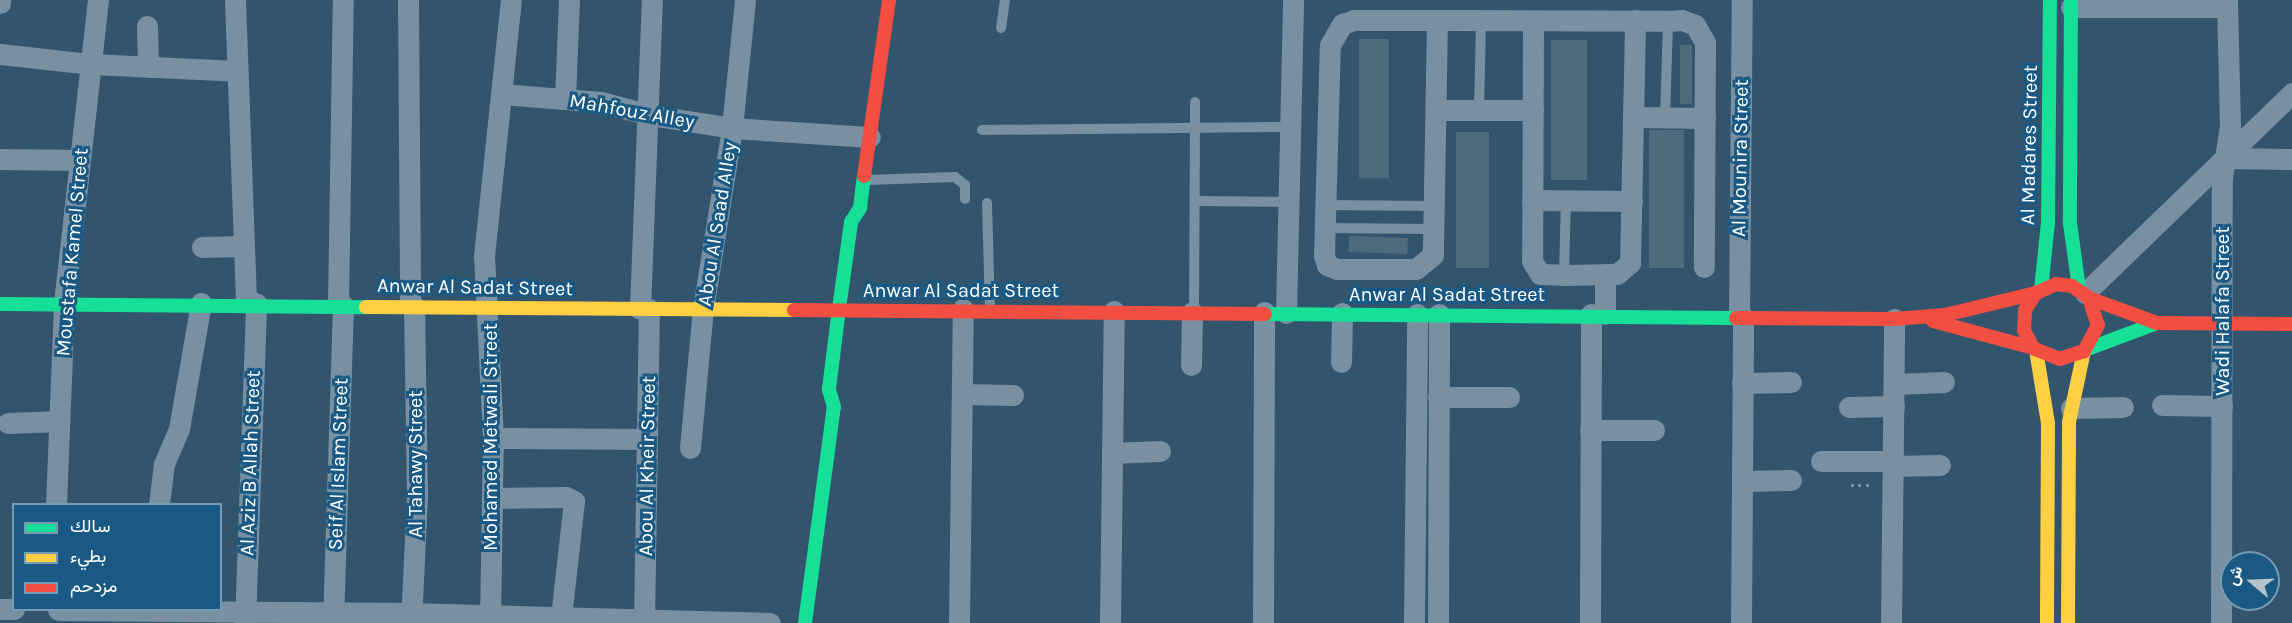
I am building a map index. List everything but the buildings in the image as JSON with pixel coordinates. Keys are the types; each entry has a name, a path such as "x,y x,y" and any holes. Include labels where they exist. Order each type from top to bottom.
{"street":[{"name":"Moustafa Kamel Street","path":"56,503 64,303 98,0"},
{"name":"Al Aziz B Allah Street","path":"235,0 244,246 251,303 245,617"},
{"name":"Seif Al Islam Street","path":"333,617 341,305 342,0"},
{"name":"Al Tahawy Street","path":"408,0 417,496 411,618"},
{"name":"Mohamed Metwali Street","path":"490,619 493,438 489,307 484,256 511,0"},
{"path":"565,99 569,0"},
{"name":"Abou Al Kheir Street","path":"644,621 647,439 644,309 652,0"},
{"name":"Abou Al Saad Alley","path":"690,448 703,309 732,128 745,0"},
{"path":"834,406 829,389 851,222 860,208 890,0"},
{"path":"1286,313 1293,0"},
{"name":"Al Mounira Street","path":"1741,623 1742,0"},
{"name":"Al Madares Street","path":"2038,292 2048,222 2050,0"},
{"path":"2071,4 2227,3"},
{"name":"Wadi Halafa Street","path":"2221,623 2222,324 2226,158 2230,126 2227,3"},
{"name":"Al Madares Street","path":"2071,4 2070,223 2085,293"},
{"path":"1437,20 1433,255 1421,267 1338,269 1324,259 1330,45 1334,33 1354,20 1437,20 1470,14 1533,21 1688,22 1703,36 1704,267"},
{"path":"1533,21 1533,266 1540,274 1564,275 1621,273 1630,263 1635,20"},
{"path":"147,26 148,67"},
{"path":"0,54 91,64 237,71"},
{"path":"2085,293 2292,93"},
{"name":"Mahfouz Alley","path":"501,94 601,102 650,115 732,128 870,137"},
{"path":"1436,110 1533,110"},
{"path":"1633,117 1705,118"},
{"path":"2226,158 2292,159"},
{"path":"0,159 80,160"},
{"path":"1532,200 1632,201"},
{"path":"859,274 865,223 860,208"},
{"path":"202,247 244,246"},
{"path":"1590,623 1590,430 1598,314 1605,274"},
{"path":"2047,623 2048,423 2035,349 2023,320 2038,292 2056,284 2085,293 2157,323 2292,324"},
{"name":"Anwar Al Sadat Street","path":"0,304 251,303 644,309 963,309 1922,319 2038,292"},
{"path":"2068,623 2071,408 2084,351 2098,325 2085,293"},
{"path":"159,503 164,464 179,429 201,303"},
{"path":"959,623 963,309"},
{"path":"1110,623 1114,311"},
{"path":"1191,364 1193,312"},
{"path":"1263,623 1264,312"},
{"path":"1341,362 1342,313"},
{"path":"1414,623 1417,314"},
{"path":"1438,314 1438,623"},
{"path":"1892,623 1894,319"},
{"name":"Anwar Al Sadat Street","path":"1922,319 2035,349"},
{"path":"2035,349 2060,359 2157,323"},
{"path":"1742,383 1791,382"},
{"path":"1894,384 1944,382"},
{"path":"805,623 834,406 845,387"},
{"path":"962,394 1013,395"},
{"path":"1438,397 1509,397"},
{"path":"2162,405 2222,406"},
{"path":"1849,407 1894,406"},
{"path":"2071,408 2123,407"},
{"path":"8,423 59,421"},
{"path":"1590,430 1654,430"},
{"path":"493,438 647,439"},
{"path":"1112,453 1160,451"},
{"path":"1821,461 1940,465"},
{"path":"1742,481 1791,480"},
{"path":"492,498 566,496 574,501 561,617"},
{"path":"160,611 181,617 490,619 561,617 770,623"},
{"path":"947,623 976,623"}],"lane":[{"path":"1001,28 1005,0"},
{"path":"1470,14 1479,110"},
{"path":"1665,118 1668,21"},
{"path":"1193,312 1195,102"},
{"path":"982,130 1290,127"},
{"path":"864,180 955,177 965,185 965,199"},
{"path":"1195,201 1289,202"},
{"path":"1564,275 1566,201"},
{"path":"987,203 990,310"},
{"path":"1325,205 1435,206"},
{"path":"1324,228 1435,229"}],"traffic: fast":[{"path":"2041,290 2048,222 2050,0"},
{"path":"2071,0 2070,223 2079,289"},
{"path":"805,623 834,407 829,389 839,309 851,222 860,208 864,176"},
{"path":"0,304 366,307"},
{"path":"1265,314 1736,318"},
{"path":"2085,350 2157,323"}],"traffic: slow":[{"path":"366,307 794,310"},
{"path":"2036,350 2048,423 2047,623"},
{"path":"2068,623 2069,422 2084,351"}],"traffic: jam":[{"path":"864,176 889,0"},
{"path":"2089,298 2098,325 2084,351 2060,359 2033,348 2024,330 2025,310 2036,293 2056,284 2072,286 2089,298 2157,323 2292,324"},
{"path":"1736,318 1894,319 1945,315 2036,293"},
{"path":"794,310 1265,314"},
{"path":"1933,321 2033,348"}]}
